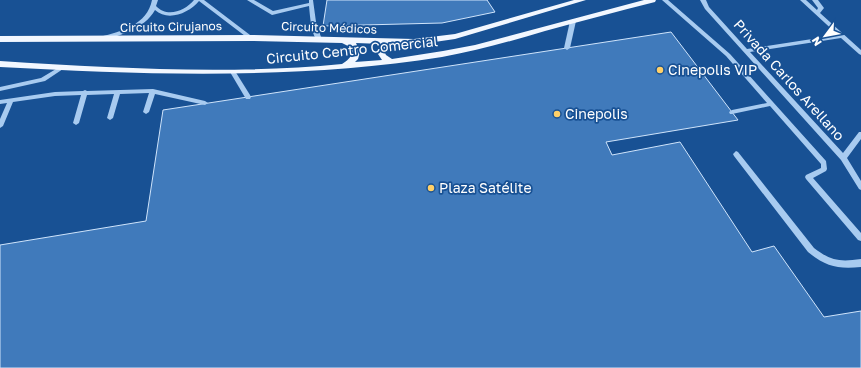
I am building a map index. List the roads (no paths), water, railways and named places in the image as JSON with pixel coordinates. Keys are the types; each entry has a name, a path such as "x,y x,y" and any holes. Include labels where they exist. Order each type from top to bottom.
{"main road":[{"name":"Circuito Médicos","path":"251,38 391,42 427,41 455,36 582,0"},
{"name":"Circuito Centro Comercial","path":"0,64 110,71 232,72 342,67 444,54 476,47 652,0"},
{"name":"Circuito Cirujanos","path":"0,39 251,38"},
{"path":"340,40 349,43 355,48 356,52 351,62 342,67"},
{"path":"390,61 383,58 380,51 384,46 391,42"}],"street":[{"path":"155,2 156,9 163,13 174,13 191,8 197,0"},
{"path":"201,0 251,38"},
{"path":"250,0 272,13 311,2 313,22 319,40"},
{"path":"665,0 728,55 824,163 824,169 808,177 861,238"},
{"name":"Privada Carlos Arellano","path":"703,0 707,8 843,158 861,187"},
{"path":"803,0 861,53"},
{"path":"815,0 821,8 817,13"},
{"name":"Circuito Cirujanos","path":"91,39 113,35 135,26 148,16 155,2"},
{"path":"567,48 573,21"},
{"path":"746,50 842,36"},
{"path":"0,89 43,80 61,68"},
{"path":"232,72 248,96"},
{"path":"146,112 153,91"},
{"path":"0,102 55,94 153,91 205,103"},
{"path":"76,123 86,92"},
{"path":"110,118 118,92"},
{"path":"0,126 11,100"},
{"path":"732,112 771,104"},
{"path":"843,158 861,134"},
{"path":"736,154 818,257 828,263 840,266 861,263"}],"place":[{"name":"Cinepolis VIP","path":"660,70"},
{"name":"Cinepolis","path":"557,114"},
{"name":"Plaza Satélite","path":"431,188"}]}
